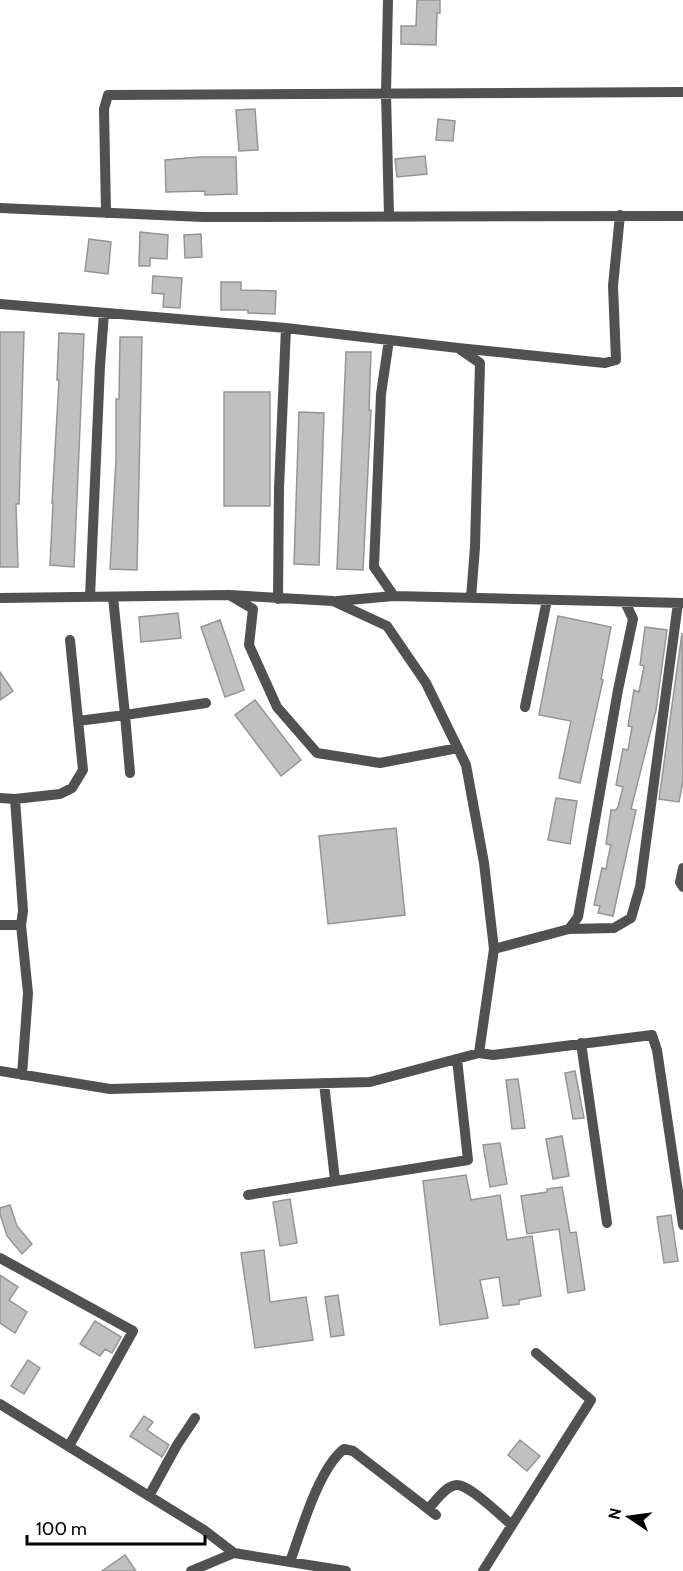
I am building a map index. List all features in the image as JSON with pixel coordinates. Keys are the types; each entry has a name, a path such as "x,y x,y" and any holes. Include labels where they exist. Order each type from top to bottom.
{"street":[{"path":"388,0 386,93 389,216"},
{"path":"106,213 104,109 108,95 683,92"},
{"path":"0,208 203,217 683,216"},
{"path":"0,304 286,328 605,363 616,360 613,286 620,215"},
{"path":"90,597 104,313"},
{"path":"278,599 279,488 286,328"},
{"path":"389,340 381,394 374,567 394,596"},
{"path":"458,348 480,363 475,547 471,598"},
{"path":"0,598 229,595 333,601 394,596 680,603 640,886 631,918 614,928 569,929 494,950"},
{"path":"229,595 253,609 249,645 267,686 277,707 317,753 380,763 458,748"},
{"path":"113,597 130,773"},
{"path":"525,707 547,600"},
{"path":"333,601 387,626 426,683 466,765 484,863 494,950 479,1053"},
{"path":"569,929 578,917 618,690 633,619 625,602"},
{"path":"0,798 15,799 60,794 72,788 82,770 70,639"},
{"path":"78,721 206,703"},
{"path":"15,799 23,911 21,924 28,993 22,1074"},
{"path":"683,868 680,882 683,887"},
{"path":"0,924 21,924"},
{"path":"0,1071 110,1089 370,1082 479,1053 493,1055 652,1035 657,1050 683,1225"},
{"path":"581,1043 607,1223"},
{"path":"248,1195 468,1160 457,1059"},
{"path":"324,1083 335,1180"},
{"path":"0,1258 133,1331 69,1446"},
{"path":"483,1571 591,1400 536,1353"},
{"path":"0,1404 204,1530 234,1553 346,1571"},
{"path":"149,1496 195,1418"},
{"path":"290,1562 327,1470 337,1454 344,1449 353,1451 432,1512 446,1490 456,1485 466,1487 512,1525"},
{"path":"191,1571 234,1553"}],"building":[{"path":"417,0 440,0 440,13 437,13 436,45 401,44 401,26 416,26"},
{"path":"255,109 258,150 239,151 236,110"},
{"path":"438,119 455,121 453,141 436,140"},
{"path":"425,156 427,174 397,177 395,159"},
{"path":"236,157 237,194 205,195 205,191 166,192 165,160"},
{"path":"140,232 168,235 167,259 150,258 150,266 139,266"},
{"path":"201,234 202,257 185,258 184,235"},
{"path":"89,239 111,242 108,274 85,271"},
{"path":"153,276 182,278 180,308 163,307 164,294 152,293"},
{"path":"221,282 241,282 241,290 276,291 275,314 248,313 248,310 221,310"},
{"path":"0,332 24,332 19,504 16,504 18,567 0,567"},
{"path":"59,333 84,334 74,567 50,565 59,380 57,380"},
{"path":"120,337 142,337 137,570 110,569"},
{"path":"346,352 371,352 369,410 371,410 363,570 337,569"},
{"path":"224,392 270,392 270,506 224,506"},
{"path":"299,412 324,413 319,565 294,564"},
{"path":"178,613 181,638 141,642 139,617"},
{"path":"558,616 611,627 601,679 603,680 580,783 559,778 571,721 539,715"},
{"path":"220,620 244,690 225,697 201,627"},
{"path":"645,627 667,630 656,710 631,809 636,810 613,916 598,913 600,906 594,905 602,868 606,869 611,845 606,844 611,810 616,810 618,807 623,787 616,785 623,749 628,750 632,727 628,726 634,690 639,692 644,666 640,665"},
{"path":"682,633 683,781 679,802 659,799"},
{"path":"0,672 13,691 0,700"},
{"path":"255,700 301,760 281,776 235,715"},
{"path":"556,798 577,801 570,844 548,840"},
{"path":"396,828 405,915 328,924 319,836"},
{"path":"575,1071 584,1118 573,1119 565,1073"},
{"path":"518,1079 525,1128 512,1129 506,1080"},
{"path":"562,1136 569,1176 553,1179 546,1139"},
{"path":"500,1143 507,1184 490,1187 483,1145"},
{"path":"466,1175 471,1200 500,1195 507,1240 532,1236 541,1296 519,1300 519,1304 503,1306 499,1277 480,1280 488,1318 440,1325 423,1181"},
{"path":"562,1187 570,1233 576,1232 585,1290 568,1293 559,1229 527,1234 521,1196"},
{"path":"290,1199 297,1243 280,1246 273,1202"},
{"path":"10,1205 17,1226 32,1244 22,1254 7,1236 0,1214 0,1208"},
{"path":"671,1215 678,1261 664,1263 657,1217"},
{"path":"264,1250 270,1302 306,1297 313,1340 255,1348 241,1253"},
{"path":"0,1275 18,1287 9,1300 27,1312 15,1333 0,1323"},
{"path":"338,1295 344,1335 331,1337 325,1297"},
{"path":"95,1321 121,1337 112,1353 105,1349 100,1356 80,1344"},
{"path":"28,1360 40,1368 24,1394 11,1386"},
{"path":"144,1416 153,1422 147,1430 169,1445 162,1457 130,1436"},
{"path":"520,1440 540,1456 527,1471 508,1455"},
{"path":"125,1555 136,1571 102,1571"}]}
